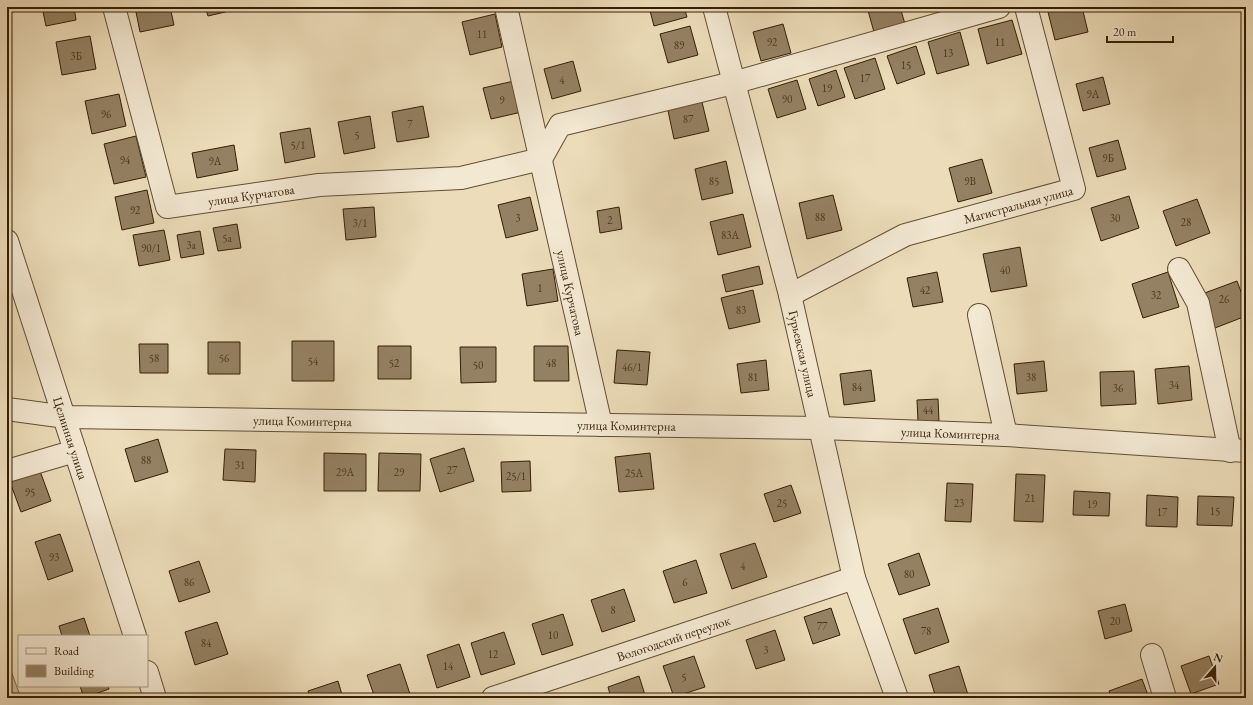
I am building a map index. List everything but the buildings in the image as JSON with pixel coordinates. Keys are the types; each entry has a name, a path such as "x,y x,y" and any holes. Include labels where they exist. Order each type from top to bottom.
{"street":[{"name":"улица Курчатова","path":"114,7 167,208 319,185 461,178 541,160"},
{"name":"улица Курчатова","path":"506,7 602,425"},
{"name":"Гурьевская улица","path":"714,7 790,295 854,578 897,698"},
{"path":"541,160 560,124 733,83 936,15 999,7"},
{"name":"Магистральная улица","path":"790,295 905,235 1074,189 1026,7"},
{"name":"Целинная улица","path":"7,240 66,417 75,451 135,635"},
{"path":"1179,269 1198,303 1238,451"},
{"path":"979,315 1006,435"},
{"name":"улица Коминтерна","path":"7,409 66,417 820,428 1006,435 1238,451"},
{"path":"7,471 75,451"},
{"name":"Вологодский переулок","path":"493,698 854,578"},
{"path":"1152,655 1165,698"},
{"path":"148,675 155,698"}],"shaded area":[{"path":"7,660 21,698 7,698"}]}
